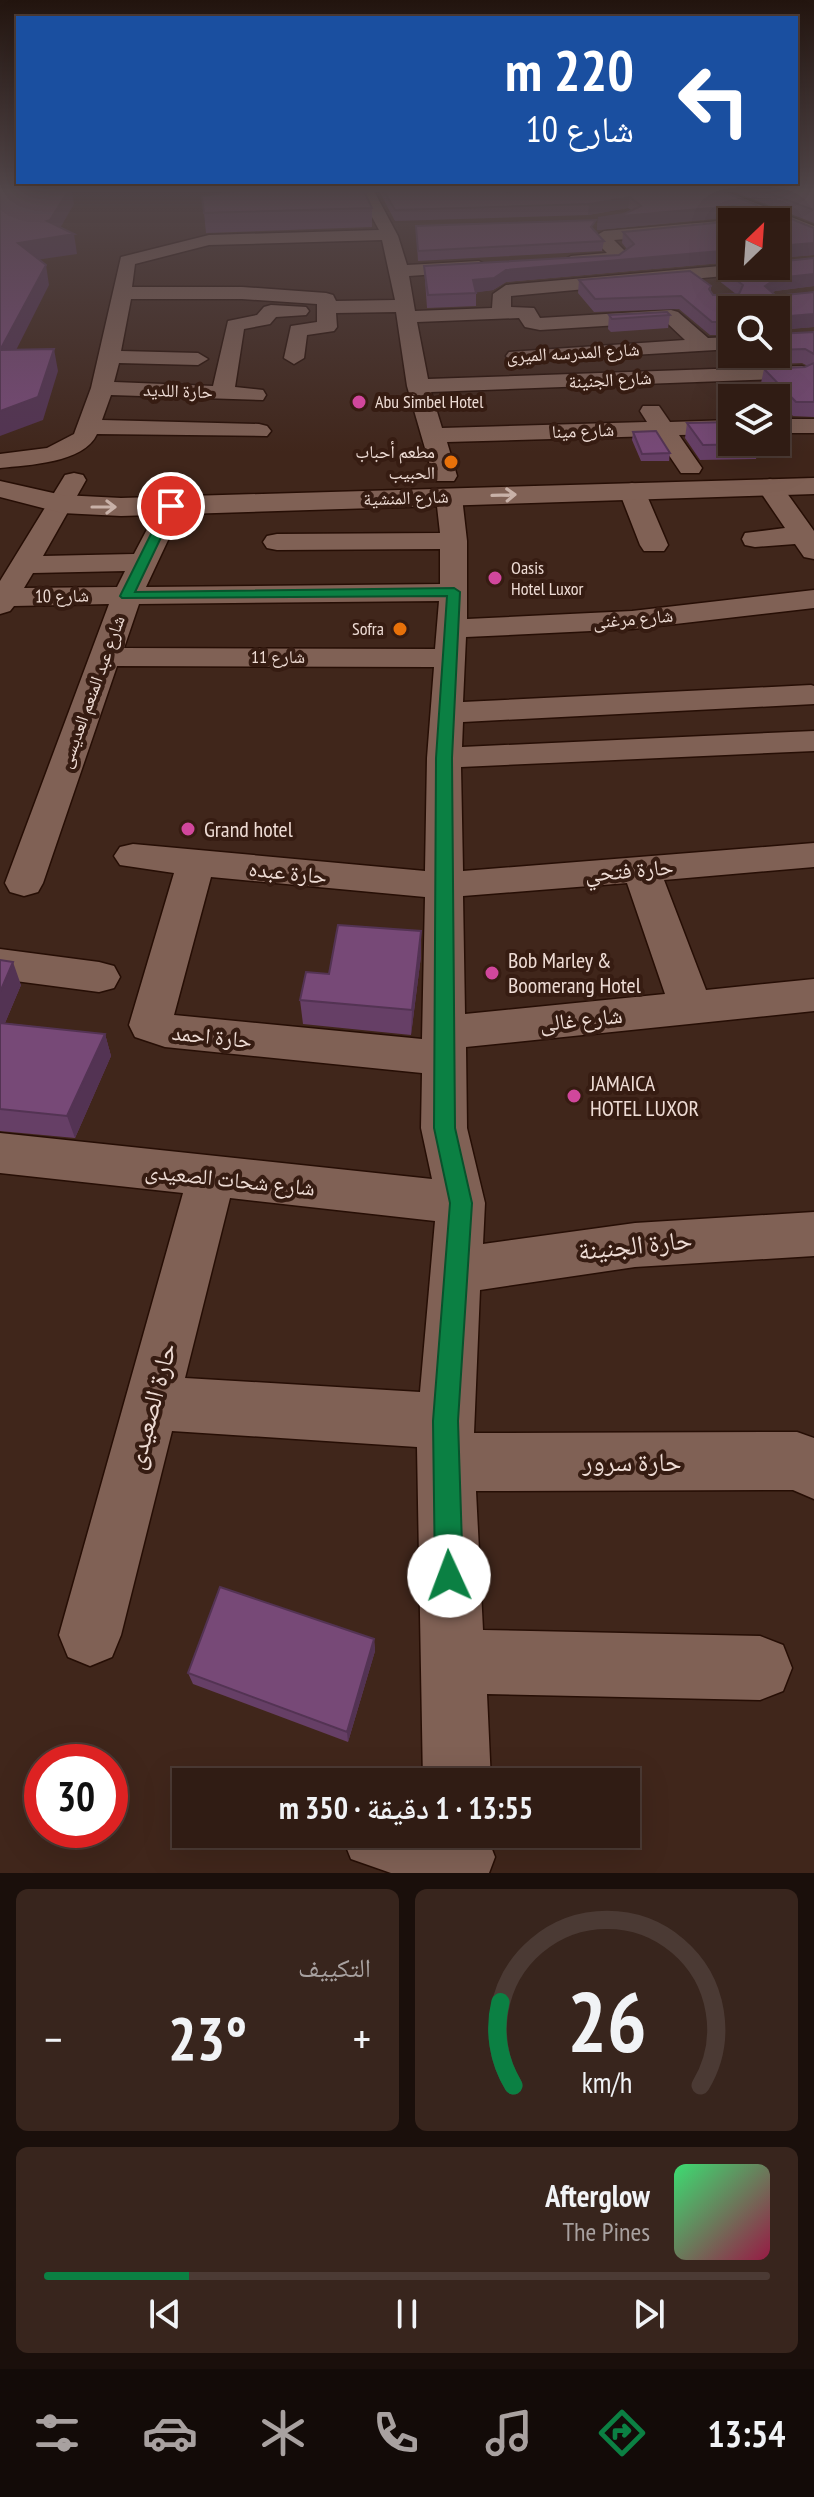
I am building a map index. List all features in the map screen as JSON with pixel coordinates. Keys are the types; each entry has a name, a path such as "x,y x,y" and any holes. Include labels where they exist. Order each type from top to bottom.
{"main road":[{"name":"شارع المنشية","path":"0,463 68,492 91,507 449,505 632,491 814,486"},
{"name":"شارع المنشية","path":"0,489 68,492 124,484 449,505 690,468 814,464"}],"street":[{"path":"0,463 53,454 84,438 110,357 123,278"},
{"path":"269,295 279,278"},
{"path":"401,278 406,312 421,360 418,386 434,435 449,505 452,626 446,735 444,1128 461,1203 446,1442 456,1768"},
{"path":"501,313 502,294 506,291 645,278"},
{"path":"699,278 716,291"},
{"path":"121,293 207,293 243,287 269,295 324,298 327,327 298,330 294,358"},
{"path":"197,318 207,293"},
{"path":"223,393 235,325 263,320 271,311 327,309 501,313 605,309"},
{"path":"524,312 532,323 540,324 671,316 703,345"},
{"name":"شارع المدرسه الميرى","path":"502,357 718,344"},
{"path":"110,357 198,359"},
{"path":"790,361 808,377"},
{"name":"شارع الجنينة","path":"418,386 808,377"},
{"path":"627,379 690,468"},
{"name":"حارة اللديد","path":"102,388 255,395"},
{"path":"790,426 814,426"},
{"path":"88,427 259,431"},
{"name":"شارع مينا","path":"434,435 718,427"},
{"path":"770,487 808,543"},
{"path":"632,491 654,545"},
{"path":"3,601 68,492"},
{"path":"277,542 449,505"},
{"name":"شارع عبد المنعم العديسى","path":"24,883 127,596 171,506"},
{"path":"755,539 808,543"},
{"path":"25,565 141,562"},
{"name":"شارع 10","path":"3,601 127,596 452,626"},
{"name":"شارع مرغنى","path":"452,626 632,620 814,599"},
{"name":"شارع 11","path":"105,657 452,626"},
{"path":"446,735 811,695"},
{"path":"446,735 814,741"},
{"name":"حارة فتحي","path":"444,885 814,855"},
{"name":"حارة عبده","path":"133,856 390,883 444,885"},
{"name":"حارة احمد","path":"196,863 150,1025 165,1031 444,1046"},
{"path":"641,870 691,1007"},
{"path":"0,964 99,977"},
{"name":"شارع غالى","path":"444,1046 691,1007 814,995"},
{"name":"شارع شحات الصعيدى","path":"0,1153 461,1203"},
{"name":"حارة الصعيدى","path":"90,1635 211,1178"},
{"name":"حارة الجنينة","path":"458,1271 572,1251 671,1240 814,1234"},
{"name":"حارة سرور","path":"152,1403 446,1442 797,1461 814,1470"},
{"path":"452,1661 760,1668"},
{"path":"432,1848 460,1855"}],"building":[{"path":"0,278 39,278 0,350"},
{"path":"426,278 490,278 473,280 476,293 428,295"},
{"path":"700,278 711,286 709,289 713,295 739,294 743,285 736,280 774,280 765,286 776,296 718,296 718,322 712,322 681,296 595,299 579,280"},
{"path":"814,292 814,314 790,316 790,296 776,296"},
{"path":"667,312 670,315 612,319 609,315"},
{"path":"814,332 814,354 805,349 790,350 790,333"},
{"path":"54,349 38,397 0,411 0,350"},
{"path":"814,363 814,402 796,402 790,396 790,384 779,384 764,369 790,368"},
{"path":"718,422 718,445 703,445 687,423"},
{"path":"656,431 670,453 642,454 633,432"},
{"path":"338,925 421,931 412,1010 300,1000 306,972 329,974"},
{"path":"0,960 13,962 0,992"},
{"path":"0,1023 105,1034 67,1116 0,1109"},
{"path":"220,1587 374,1639 347,1732 188,1673"}],"place":[{"name":"Abu Simbel Hotel","path":"359,402"},
{"name":"مطعم أحباب الحبيب","path":"451,462"},
{"name":"Oasis Hotel Luxor","path":"495,578"},
{"name":"Sofra","path":"400,629"},
{"name":"Grand hotel","path":"188,829"},
{"name":"Bob Marley & Boomerang Hotel","path":"492,973"},
{"name":"JAMAICA HOTEL LUXOR","path":"574,1096"}],"route":[{"path":"171,506 127,596 454,592 444,758 444,1128 461,1203 445,1421 449,1576"}]}
